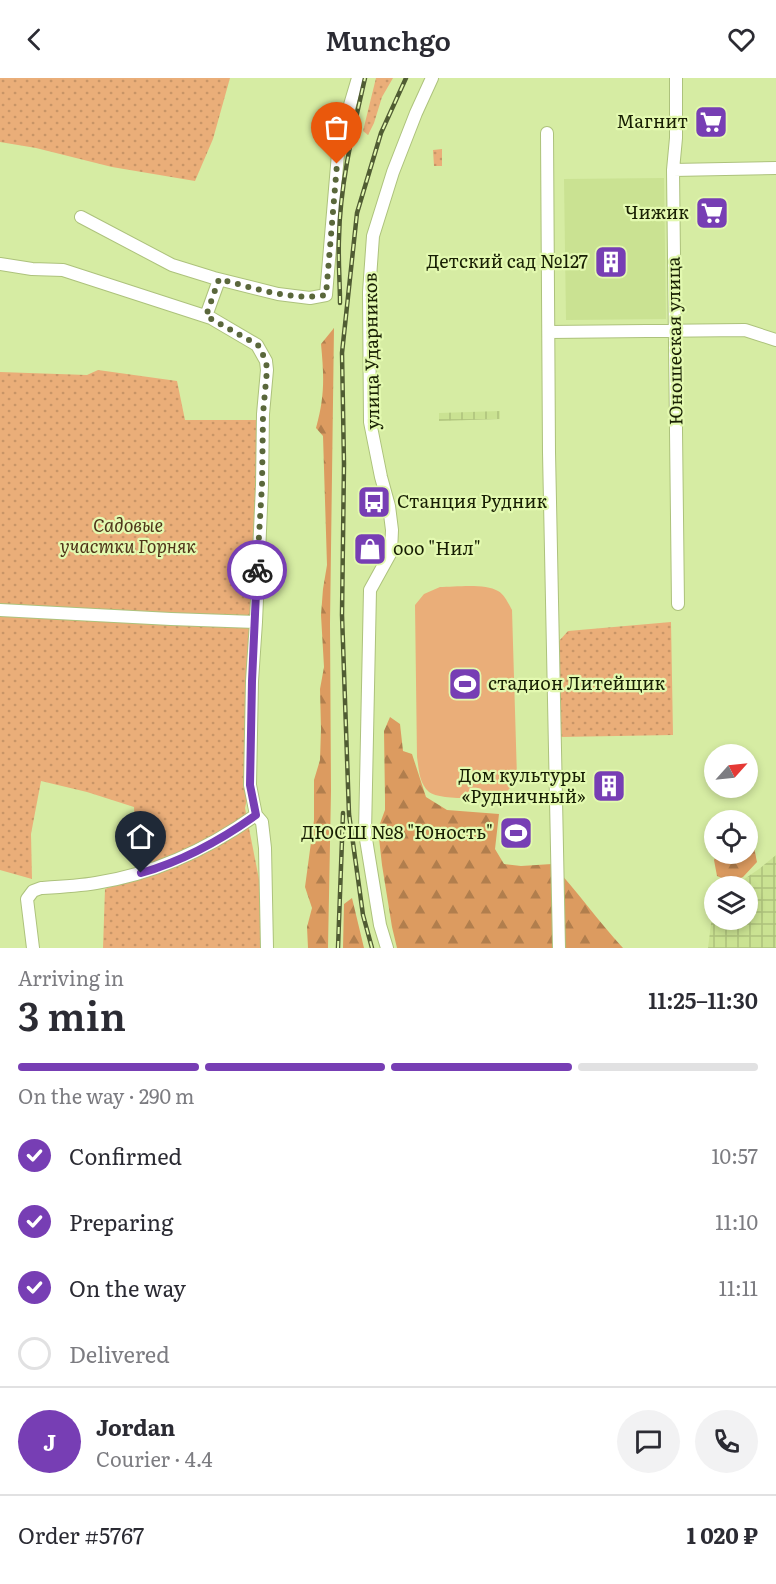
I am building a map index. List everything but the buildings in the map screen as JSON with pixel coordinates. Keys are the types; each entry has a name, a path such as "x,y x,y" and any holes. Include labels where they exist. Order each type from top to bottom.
{"street":[{"path":"81,217 172,265 278,294 310,298 326,295 339,142 358,78"},
{"name":"улица Ударников","path":"387,948 380,925 365,833 370,590 391,552 392,530 389,506 370,422 369,292 373,236 393,172 432,78"},
{"name":"Юношеская улица","path":"676,78 676,138 673,170 678,604"},
{"path":"547,133 550,463 559,948"},
{"path":"673,170 776,168"},
{"path":"0,264 63,270 206,316 258,345 266,361 252,681 250,785 256,815 262,822 265,848 267,948"},
{"path":"206,316 219,279"},
{"path":"549,332 745,330 776,340"},
{"path":"0,610 256,622"},
{"path":"33,948 27,899 33,891 41,888 95,884 157,868 221,839 256,815"}],"shaded area":[{"path":"664,178 666,319 566,320 564,179"},
{"path":"500,411 500,419 439,421 439,413"},
{"path":"776,855 776,948 708,948 710,930 758,930 758,876 749,876"}],"green space":[{"path":"0,78 230,78 213,139 195,181 112,167 36,148 0,142"},
{"path":"376,78 393,78 382,97 368,135 363,131"},
{"path":"442,149 442,166 434,166 433,150"},
{"path":"334,328 328,948 308,948 307,927 312,908 305,887 314,820 314,780 320,760 320,689 324,667 321,615 327,565 323,436 316,428 323,386 321,344"},
{"name":"Садовые участки Горняк","path":"98,370 177,381 185,420 260,420 250,785 245,808 267,920 269,948 103,948 105,889 137,878 134,807 87,792 41,781 31,834 32,879 0,870 0,372 87,375"},
{"name":"стадион Литейщик","path":"478,586 492,589 503,595 512,610 517,778 509,789 496,797 465,798 435,795 423,785 420,776 417,757 415,605 424,594 440,587"},
{"path":"671,622 673,735 561,737 559,641 568,631"},
{"path":"390,717 400,724 403,751 412,754 426,797 447,810 499,814 495,849 504,864 521,866 552,864 623,948 397,948 378,829 385,810 384,731"},
{"path":"715,864 755,864 744,876 717,876"},
{"path":"352,898 364,948 343,948 344,904"}],"railway":[{"path":"340,303 339,246 342,198 365,78"},
{"path":"372,948 363,915 349,814 342,615 344,464 342,353 357,213 381,133 406,78"},
{"path":"338,948 343,813"}],"way so far":[{"path":"257,570 266,361 258,345 206,316 219,279 278,294 310,298 326,295 337,164"}],"place":[{"name":"Магнит","path":"711,122"},
{"name":"Чижик","path":"712,213"},
{"name":"Детский сад №127","path":"611,262"},
{"name":"Станция Рудник","path":"374,502"},
{"name":"ооо \"Нил\"","path":"370,549"},
{"name":"стадион Литейщик","path":"465,684"},
{"name":"Дом культуры «Рудничный»","path":"609,786"},
{"name":"ДЮСШ №8 \"Юность\"","path":"516,833"}],"route":[{"path":"141,873 191,854 221,839 256,815 250,785 257,570"}]}
